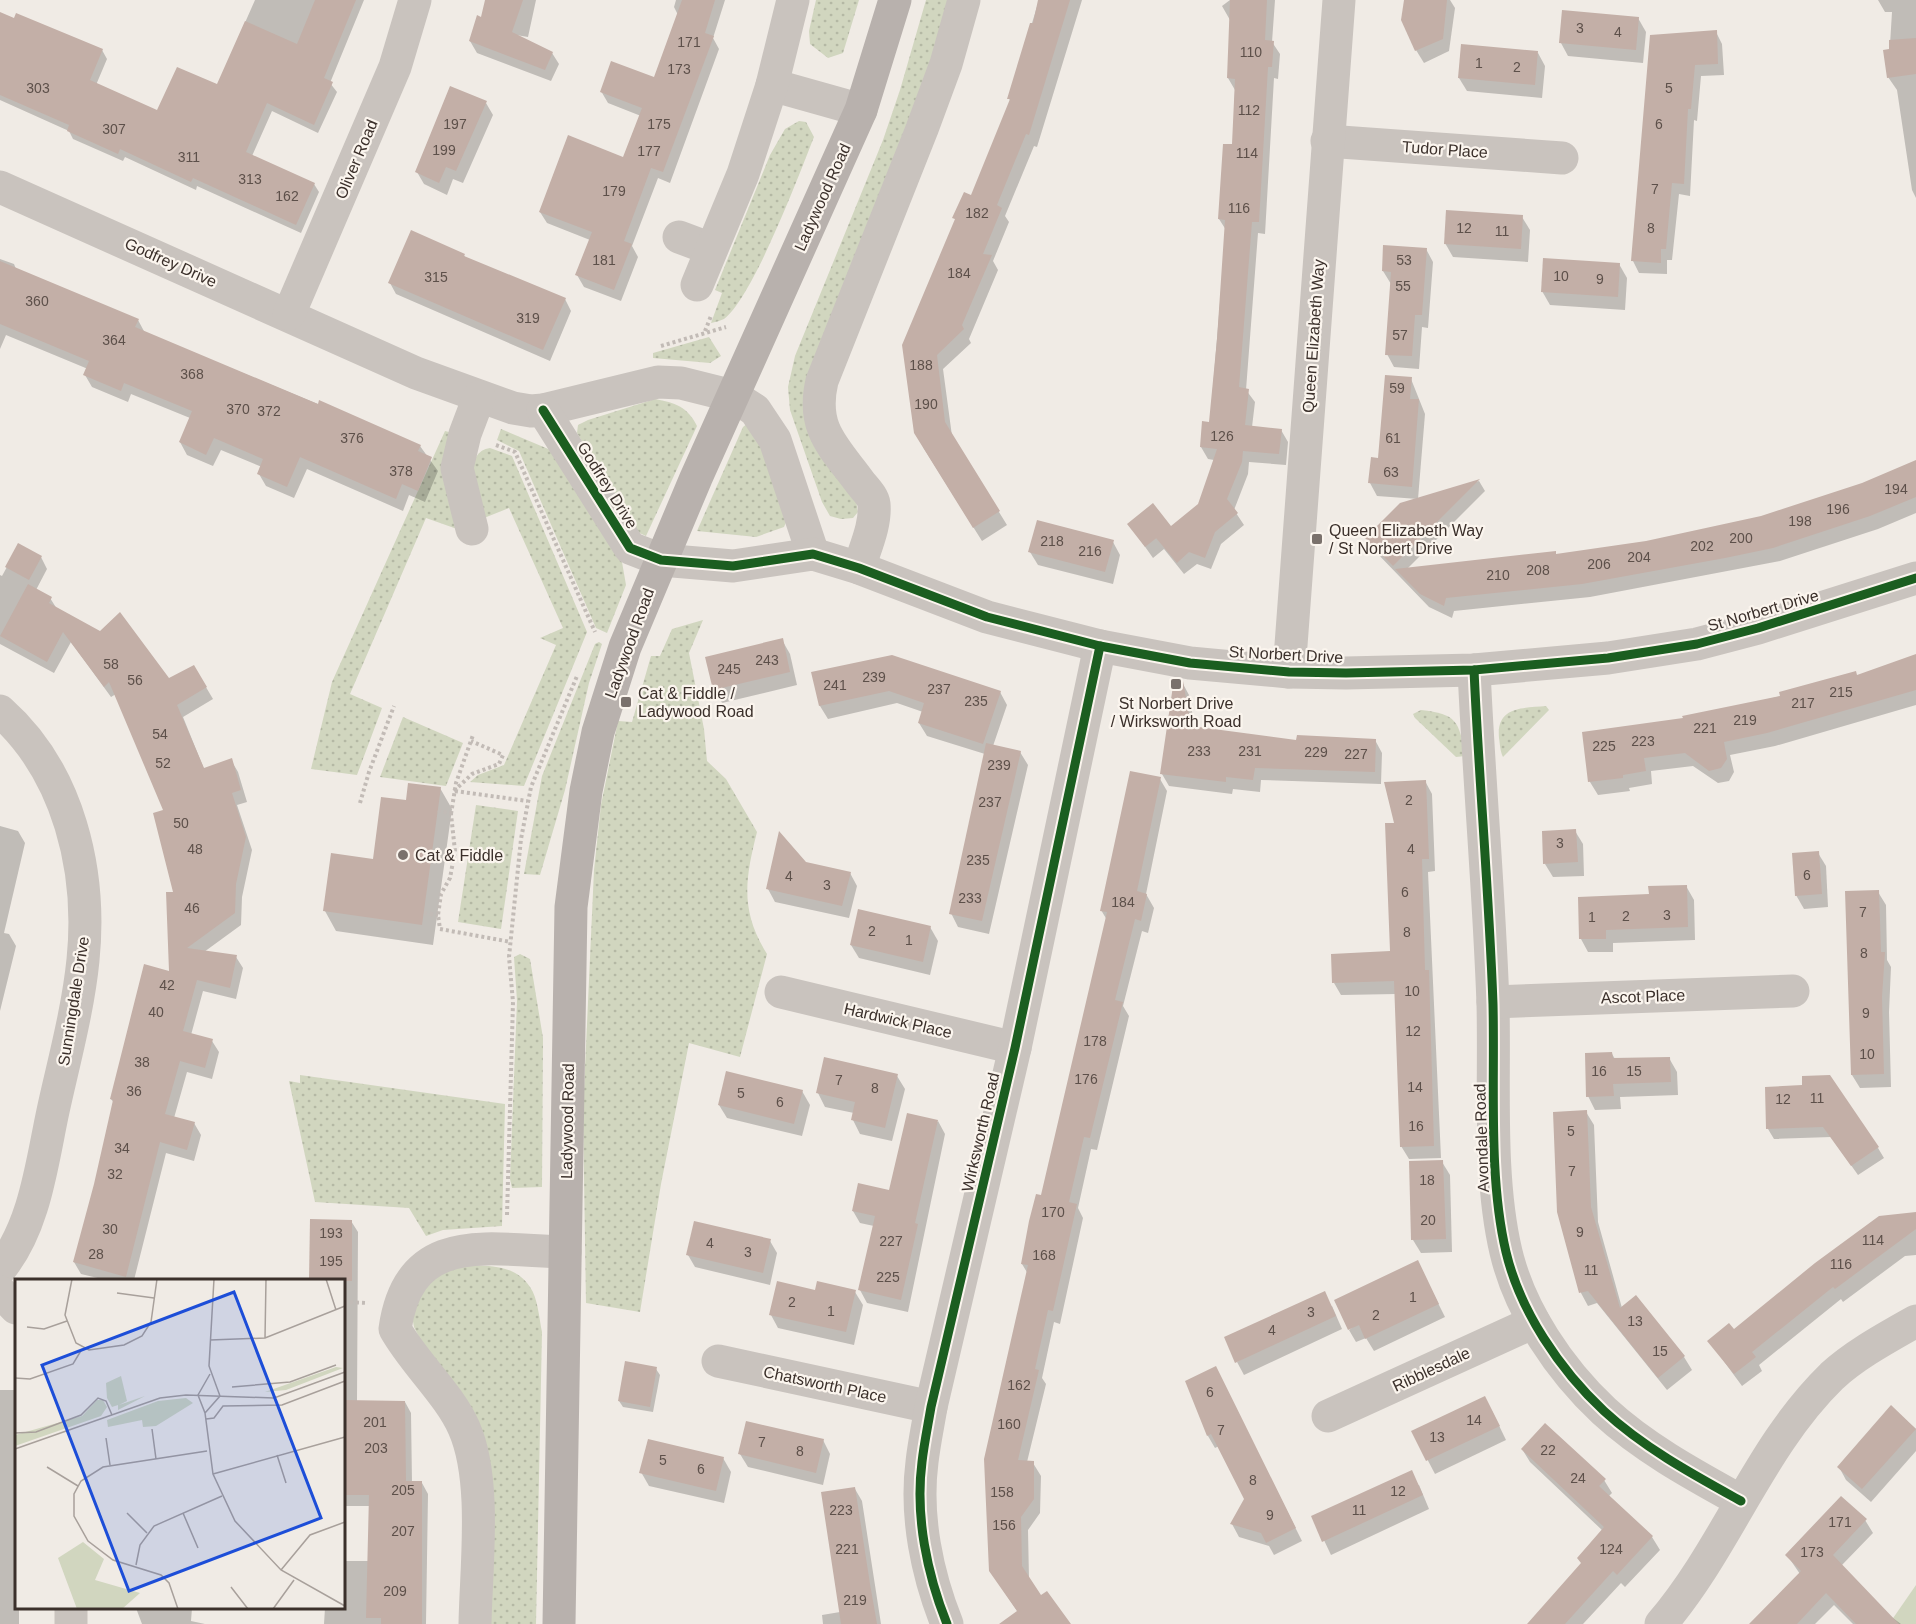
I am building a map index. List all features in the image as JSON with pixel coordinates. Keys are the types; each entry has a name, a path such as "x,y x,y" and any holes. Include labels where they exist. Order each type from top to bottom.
{"main road":[{"name":"Ladywood Road","path":"559,1624 571,907 586,791 596,742 625,647 661,560 861,110 895,0"}],"street":[{"name":"Oliver Road","path":"289,314 391,78 415,0"},
{"path":"697,285 742,174 772,84 793,0"},
{"path":"859,568 874,515 873,501 830,441 819,419 817,403 822,381 938,86 964,0"},
{"name":"Queen Elizabeth Way","path":"1289,672 1339,0"},
{"path":"772,84 861,110"},
{"name":"Tudor Place","path":"1327,141 1562,158"},
{"name":"Godfrey Drive","path":"0,187 289,314 416,373 479,397 531,411 543,410 658,382 681,383 733,396"},
{"path":"679,237 711,249"},
{"path":"733,396 755,410 775,440 813,554"},
{"path":"472,529 457,468 465,434 479,397"},
{"name":"Godfrey Drive","path":"543,410 630,548 661,560"},
{"name":"St Norbert Drive","path":"661,560 733,566 813,554 859,568 987,617 1100,646 1190,663 1289,672 1474,670 1608,658 1697,644 1781,621 1916,578"},
{"name":"Wirksworth Road","path":"947,1624 928,1568 922,1522 921,1463 1015,1048 1100,646"},
{"name":"Avondale Road","path":"1474,670 1492,1002 1500,1218 1506,1253 1516,1285 1534,1322 1569,1371 1603,1410 1672,1462 1741,1501"},
{"name":"Sunningdale Drive","path":"0,711 31,744 63,801 84,886 85,920 76,1002 40,1173 21,1234 0,1269"},
{"name":"Ascot Place","path":"1492,1002 1793,991"},
{"name":"Hardwick Place","path":"781,992 1015,1048"},
{"path":"475,1624 477,1479 472,1455 463,1427 395,1329 399,1304 406,1286 415,1273 428,1263 463,1250 565,1252"},
{"path":"0,1292 15,1307"},
{"path":"1661,1624 1701,1571 1741,1501 1788,1427 1833,1375 1916,1321"},
{"name":"Ribblesdale","path":"1328,1416 1534,1322"},
{"name":"Chatsworth Place","path":"718,1362 932,1407"}],"path":[{"path":"660,346 734,326 739,315 765,327"},
{"path":"465,434 515,452 596,634 625,647"},
{"path":"506,1251 513,1002 511,942 528,802 541,761 579,672"},
{"path":"360,803 394,706"},
{"path":"473,735 454,791 451,814 455,851 450,878 441,894 438,915 440,929 511,942"},
{"path":"454,791 472,774 499,764 503,755 471,741"},
{"path":"454,791 528,802"},
{"path":"438,810 451,814"},
{"path":"424,912 438,915"}],"green space":[{"path":"816,0 859,0 843,53 828,58 810,44 809,31"},
{"path":"926,0 949,0 932,61 806,390 856,500 858,512 853,518 841,519 830,516 822,502 790,410 788,387 795,356 883,140"},
{"path":"799,121 806,122 814,137 774,234 736,306 724,319 711,323 722,293 715,290 770,155 785,129"},
{"path":"709,337 721,356 710,363 653,358 653,353"},
{"path":"655,399 680,406 697,426 646,536 635,531 577,433 578,425 588,420"},
{"path":"748,423 756,431 787,520 784,527 756,537 697,531 743,427"},
{"path":"501,429 553,451 622,562 626,585 607,633 596,628 519,451 497,440"},
{"path":"445,431 449,432 457,529 426,518 350,694 382,708 357,775 311,769 332,682"},
{"path":"490,448 512,456 587,632 524,786 470,782 478,775 504,765 556,645 540,638 563,628 509,508 484,518 473,468 475,459 481,452"},
{"path":"703,620 689,653 704,729 707,761 726,779 757,832 747,894 752,923 767,954 740,1057 689,1043 661,1184 640,1312 586,1303 583,1112 594,870 601,805 618,721 632,722 651,656 660,656 672,629"},
{"path":"599,642 602,644 589,683 565,790 540,875 524,874 542,776 595,644"},
{"path":"1546,706 1549,710 1503,757 1499,728 1506,714 1529,707"},
{"path":"1421,710 1442,714 1454,721 1461,735 1465,756 1456,757 1415,718 1413,714"},
{"path":"403,717 463,743 446,786 380,777"},
{"path":"476,805 518,811 501,929 458,922"},
{"path":"520,954 530,959 543,1038 542,1187 512,1188 510,1179 517,1001 514,957"},
{"path":"300,1075 505,1104 502,1226 443,1230 426,1236 409,1208 315,1202 289,1081 300,1083"},
{"path":"448,1266 493,1266 514,1272 530,1287 537,1302 542,1332 536,1624 485,1624 464,1396 421,1341 414,1327 412,1316 416,1295"},
{"path":"1916,1585 1916,1624 1889,1624"}],"building":[{"path":"315,0 356,0 324,78 333,82 314,125 267,103 246,152 315,183 296,225 193,178 191,182 120,149 118,154 67,131 69,125 0,95 0,12 14,18 16,13 103,49 90,80 157,110 177,67 217,84 245,21 297,44"},
{"path":"485,0 523,0 512,32 553,52 545,70 469,41 477,15 481,17"},
{"path":"682,0 715,0 705,33 714,36 663,172 651,168 624,241 632,244 614,290 575,275 592,232 539,212 568,135 623,157 642,108 600,92 611,61 654,77"},
{"path":"1038,0 1070,0 1029,135 1026,134 997,205 1002,208 983,254 992,255 962,325 964,329 937,355 945,422 1000,511 973,528 914,433 902,345 955,219 952,218 964,192 971,195 1010,99 1007,99 1030,23 1033,23"},
{"path":"1230,0 1267,0 1265,40 1274,41 1272,67 1268,67 1259,222 1252,222 1239,387 1249,389 1245,425 1282,429 1279,454 1243,451 1242,462 1227,499 1238,513 1215,532 1205,558 1189,552 1177,563 1156,538 1145,547 1127,524 1153,503 1171,526 1198,504 1217,449 1200,447 1202,421 1209,422 1217,339 1225,220 1218,219 1223,144 1232,144 1235,79 1227,78"},
{"path":"1404,0 1447,0 1443,39 1415,51 1401,20"},
{"path":"1562,10 1639,17 1636,50 1559,43"},
{"path":"1717,30 1718,64 1695,65 1691,109 1688,109 1684,184 1672,183 1666,249 1661,249 1661,263 1631,261 1650,35"},
{"path":"1916,38 1916,74 1887,78 1883,50 1889,49 1889,40"},
{"path":"1461,44 1538,51 1535,85 1458,78"},
{"path":"450,86 487,101 456,171 446,167 439,183 415,172"},
{"path":"1446,210 1523,215 1521,249 1444,244"},
{"path":"411,230 465,254 464,256 566,298 543,350 388,283"},
{"path":"1383,245 1427,248 1422,315 1415,315 1412,356 1385,355 1391,272 1382,271"},
{"path":"1543,258 1620,263 1618,297 1541,292"},
{"path":"0,261 139,319 135,327 318,404 319,400 421,445 418,451 432,457 418,491 402,484 396,499 300,457 287,487 257,474 263,459 214,438 206,455 179,442 192,411 124,383 121,391 83,375 89,361 0,324"},
{"path":"1385,375 1412,377 1410,399 1419,399 1412,487 1368,483 1371,457 1378,458"},
{"path":"1916,460 1916,497 1870,516 1773,548 1582,584 1446,598 1444,606 1420,594 1395,569 1556,551 1556,554 1646,541 1761,516 1862,483"},
{"path":"1480,479 1393,566 1365,538 1400,503"},
{"path":"1037,520 1114,540 1105,572 1028,552"},
{"path":"18,543 42,556 29,580 5,567"},
{"path":"28,584 52,597 49,603 100,631 120,612 169,678 194,665 207,687 177,705 204,768 232,758 241,790 232,793 246,837 236,884 235,913 187,948 237,955 230,988 197,980 183,1031 213,1039 205,1068 180,1061 165,1114 195,1122 187,1150 160,1142 126,1277 73,1262 94,1184 113,1100 110,1099 144,964 169,971 166,892 173,892 153,813 163,810 109,682 104,687 63,632 47,662 0,636"},
{"path":"783,638 790,672 713,690 705,657"},
{"path":"1916,654 1916,690 1767,733 1724,742 1727,759 1721,768 1709,771 1685,753 1644,758 1646,771 1623,775 1623,778 1588,782 1582,732 1683,718 1682,716 1780,696 1779,692 1856,671 1857,675"},
{"path":"892,655 1001,691 983,744 918,723 924,703 889,691 819,706 811,672"},
{"path":"1174,679 1183,681 1191,726 1296,740 1297,735 1376,739 1375,772 1255,768 1253,780 1226,777 1226,782 1160,774"},
{"path":"986,743 1021,751 982,921 949,914"},
{"path":"1130,771 1161,777 1137,891 1147,894 1141,921 1135,919 1115,1000 1123,1002 1090,1138 1084,1137 1069,1202 1077,1204 1053,1311 1048,1310 1035,1369 1039,1370 1018,1460 1034,1461 1034,1499 1021,1517 1022,1566 1041,1595 1047,1591 1071,1624 999,1624 1017,1611 989,1571 984,1459 1028,1265 1021,1264 1029,1221 1036,1194 1041,1195 1107,912 1100,911"},
{"path":"1426,780 1429,859 1422,859 1425,970 1429,970 1434,1146 1400,1147 1394,981 1332,983 1331,954 1390,951 1385,823 1394,823 1384,782"},
{"name":"Cat & Fiddle","path":"408,783 441,787 422,925 323,911 331,853 373,859 381,797 406,800"},
{"path":"1576,829 1578,862 1543,864 1542,831"},
{"path":"779,831 806,862 851,872 842,906 766,889"},
{"path":"1819,851 1822,894 1795,896 1792,853"},
{"path":"1687,885 1688,927 1606,930 1606,939 1579,939 1578,897 1649,894 1648,886"},
{"path":"1879,890 1881,952 1885,952 1882,997 1884,1074 1851,1075 1845,891"},
{"path":"858,909 931,926 923,962 850,945"},
{"path":"1612,1052 1613,1058 1670,1057 1671,1082 1613,1084 1614,1096 1586,1097 1585,1053"},
{"path":"824,1057 898,1074 885,1128 851,1120 855,1102 816,1093"},
{"path":"726,1071 803,1090 794,1124 718,1105"},
{"path":"1830,1075 1879,1147 1851,1166 1823,1127 1766,1129 1765,1087 1802,1085 1802,1076"},
{"path":"1587,1110 1591,1207 1620,1308 1636,1295 1685,1356 1658,1378 1588,1291 1579,1293 1557,1212 1553,1112"},
{"path":"907,1113 938,1120 901,1300 858,1290 875,1216 852,1211 858,1183 889,1190"},
{"path":"1443,1160 1446,1239 1411,1240 1409,1161"},
{"path":"1916,1212 1916,1229 1835,1289 1833,1287 1752,1352 1756,1357 1734,1374 1707,1341 1729,1323 1734,1329 1815,1263 1879,1216"},
{"path":"310,1219 352,1220 352,1281 309,1279"},
{"path":"694,1221 771,1239 763,1273 686,1255"},
{"path":"1418,1260 1439,1304 1365,1339 1359,1325 1348,1330 1334,1300"},
{"path":"777,1281 815,1290 817,1281 856,1290 846,1332 769,1315"},
{"path":"1325,1291 1336,1316 1235,1363 1224,1337"},
{"path":"625,1361 657,1367 650,1407 618,1401"},
{"path":"1216,1366 1296,1528 1266,1543 1261,1533 1230,1524 1244,1499 1211,1434 1207,1436 1185,1381"},
{"path":"1485,1396 1500,1426 1426,1461 1411,1431"},
{"path":"345,1400 405,1401 406,1481 422,1481 422,1624 381,1624 381,1618 366,1618 369,1495 345,1495"},
{"path":"1891,1405 1916,1429 1862,1489 1837,1467"},
{"path":"746,1421 824,1439 816,1473 738,1454"},
{"path":"1545,1423 1606,1479 1599,1486 1653,1536 1617,1575 1613,1571 1565,1624 1527,1624 1581,1563 1577,1558 1604,1527 1521,1449"},
{"path":"648,1439 724,1457 716,1491 639,1473"},
{"path":"1412,1470 1423,1495 1322,1542 1311,1516"},
{"path":"855,1487 877,1624 841,1624 821,1492"},
{"path":"1841,1496 1867,1519 1833,1555 1899,1624 1856,1624 1826,1593 1797,1624 1749,1624 1801,1571 1785,1555"}],"cycle path":[{"path":"543,410 630,548 661,560 733,566 813,554 859,568 987,617 1100,646 1190,663 1289,672 1346,673 1474,670 1608,658 1697,644 1758,628 1916,578"},
{"path":"947,1624 928,1565 924,1544 920,1503 924,1448 931,1407 1015,1048 1100,646"},
{"path":"1474,670 1493,1004 1495,1161 1500,1223 1512,1274 1532,1317 1557,1358 1604,1411 1653,1449 1741,1501"}],"place":[{"name":"Queen Elizabeth Way / St Norbert Drive","path":"1317,539"},
{"name":"St Norbert Drive / Wirksworth Road","path":"1176,684"},
{"name":"Cat & Fiddle / Ladywood Road","path":"626,702"},
{"name":"Cat & Fiddle","path":"403,855"}]}
